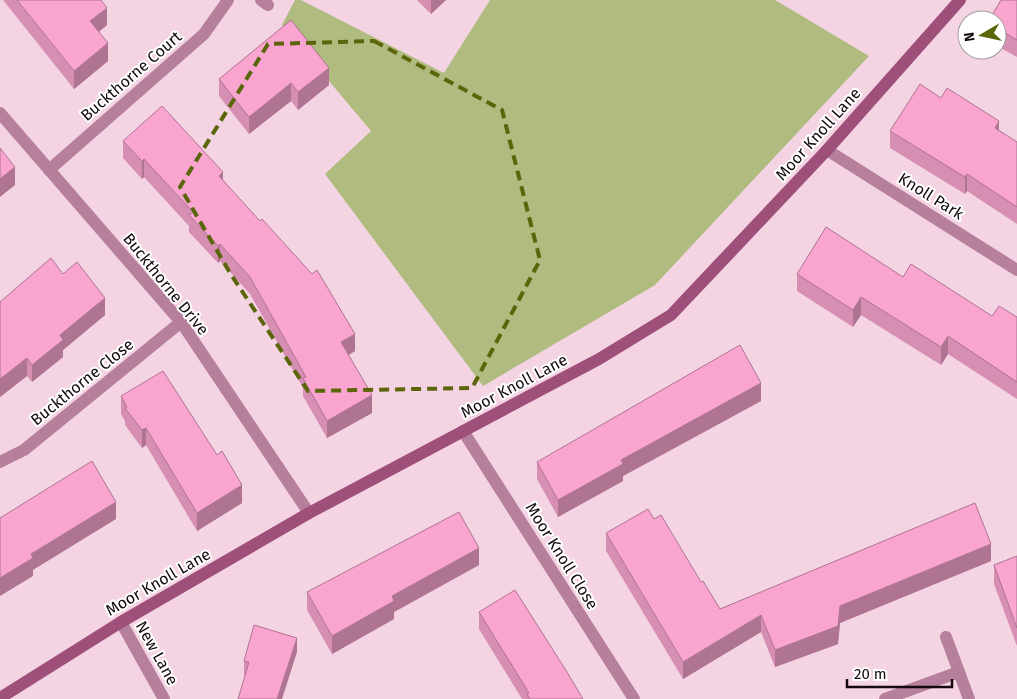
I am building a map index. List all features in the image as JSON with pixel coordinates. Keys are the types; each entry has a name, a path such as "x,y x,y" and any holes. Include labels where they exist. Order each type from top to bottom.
{"street":[{"name":"Buckthorne Court","path":"49,170 204,34 228,0"},
{"name":"Moor Knoll Lane","path":"0,698 122,622 309,513 599,359 671,315 827,150 960,0"},
{"name":"Buckthorne Drive","path":"0,112 181,322 309,513"},
{"name":"Knoll Park","path":"827,150 1017,270"},
{"name":"Buckthorne Close","path":"0,462 24,450 181,322"},
{"name":"Moor Knoll Close","path":"463,431 634,699"},
{"name":"New Lane","path":"122,622 164,699"},
{"path":"946,636 969,699"},
{"path":"885,699 958,672"}],"highlighted area":[{"path":"374,41 502,110 540,260 472,388 308,391 230,273 180,187 268,44"}],"green space":[{"path":"295,0 301,0 444,73 490,0 775,0 869,56 655,285 483,386 325,174 371,131 282,25"}],"building":[{"path":"17,0 101,0 107,8 90,21 108,43 74,71"},
{"path":"1001,0 1017,0 1017,40 1007,34 1007,10 995,10"},
{"path":"291,20 329,68 298,92 291,83 249,117 219,79"},
{"path":"920,84 941,98 947,88 999,121 995,128 1017,142 1017,207 967,174 965,177 890,131"},
{"path":"162,106 223,172 219,176 260,221 262,219 312,274 317,270 355,334 341,342 372,395 327,421 303,378 306,377 250,277 220,244 218,246 189,215 193,212 144,159 142,161 123,141"},
{"path":"0,148 15,167 0,179"},
{"path":"826,227 903,277 911,264 992,316 999,306 1017,317 1017,382 948,336 941,347 861,297 853,310 797,274"},
{"path":"51,258 63,274 77,262 105,298 60,335 63,340 32,365 27,358 0,379 0,302"},
{"path":"740,345 761,383 621,460 623,464 558,500 537,462"},
{"path":"163,371 217,455 222,451 242,485 197,513 146,428 142,430 125,408 127,407 121,396"},
{"path":"92,461 116,502 31,554 33,558 0,578 0,518"},
{"path":"975,503 991,544 840,606 838,626 775,650 761,615 683,662 606,533 648,509 654,519 661,515 701,582 703,581 720,609"},
{"path":"459,512 479,548 392,596 394,601 332,636 307,592"},
{"path":"1017,556 1017,628 994,565"},
{"path":"515,590 583,699 530,699 527,694 529,693 479,612"},
{"path":"254,625 297,638 277,699 238,699 249,662 244,661"}]}
